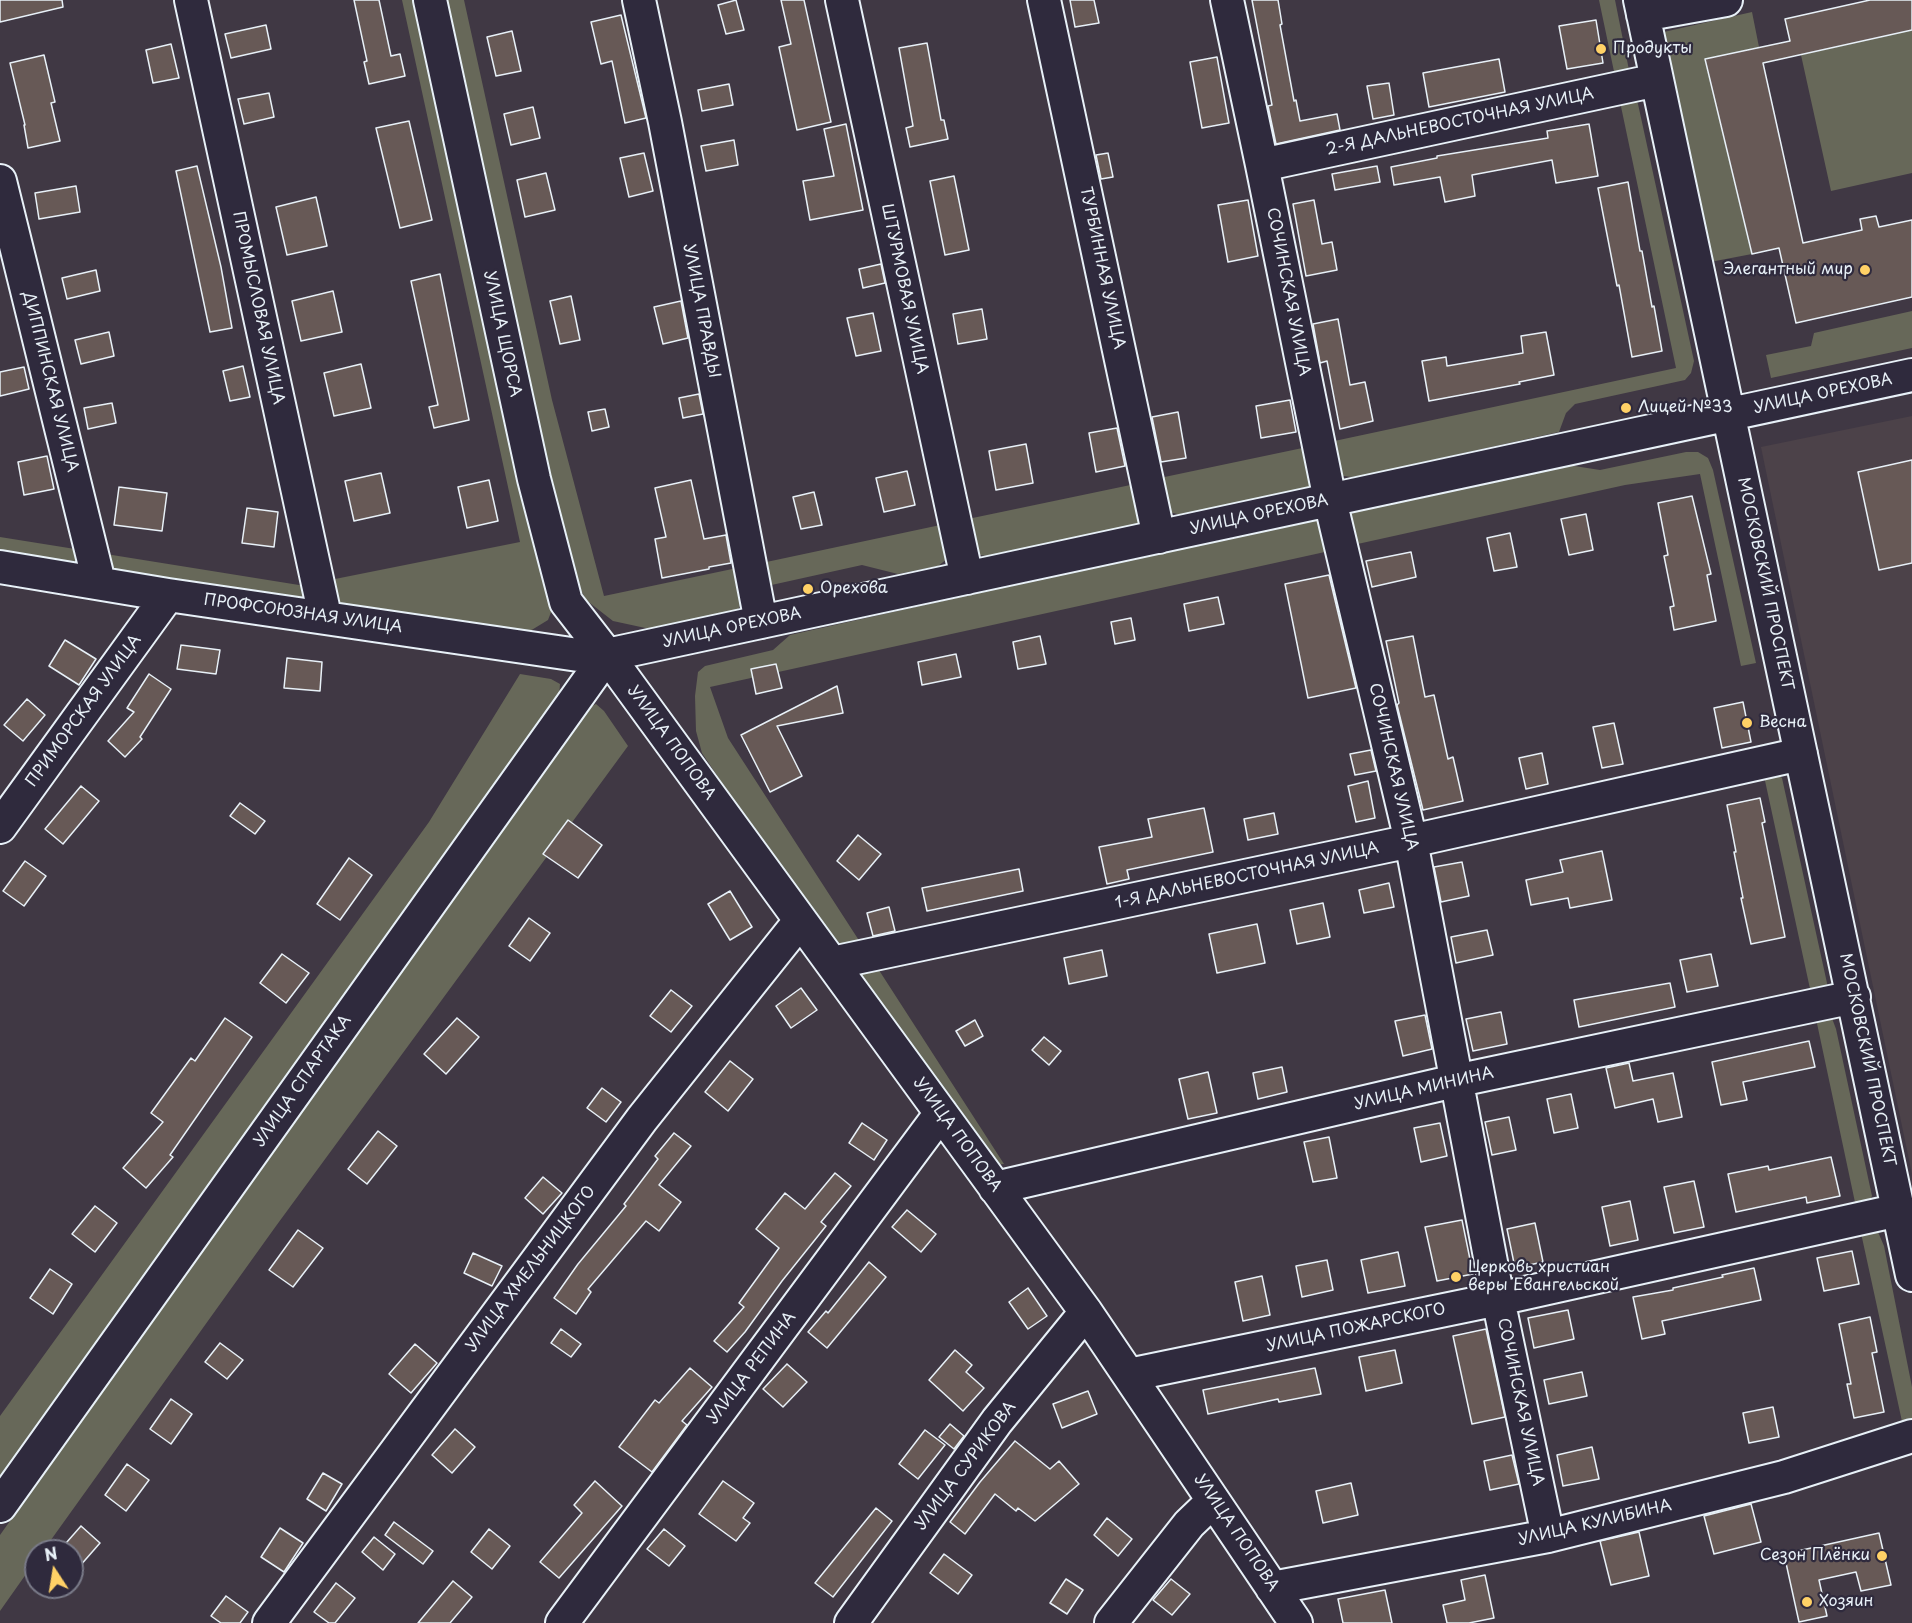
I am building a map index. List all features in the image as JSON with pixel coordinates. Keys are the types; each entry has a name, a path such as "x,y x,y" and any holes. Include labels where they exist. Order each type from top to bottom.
{"street":[{"name":"ПРОМЫСЛОВАЯ УЛИЦА","path":"191,0 325,616"},
{"name":"УЛИЦА ЩОРСА","path":"430,0 534,479 566,602 607,655"},
{"name":"УЛИЦА ПРАВДЫ","path":"639,0 665,122 761,622"},
{"name":"ШТУРМОВАЯ УЛИЦА","path":"842,0 967,578"},
{"name":"ТУРБИННАЯ УЛИЦА","path":"1044,0 1159,537"},
{"name":"СОЧИНСКАЯ УЛИЦА","path":"1227,0 1330,500 1411,841 1455,1081 1548,1536"},
{"path":"1642,8 1726,0"},
{"name":"МОСКОВСКИЙ ПРОСПЕКТ","path":"1642,8 1912,1275"},
{"name":"2-Я ДАЛЬНЕВОСТОЧНАЯ УЛИЦА","path":"1262,165 1657,80"},
{"name":"ДИППИНСКАЯ УЛИЦА","path":"0,181 99,582"},
{"name":"УЛИЦА ОРЕХОВА","path":"607,655 1912,375"},
{"name":"ПРОФСОЮЗНАЯ УЛИЦА","path":"0,567 168,595 325,616 585,656 607,655"},
{"name":"ПРИМОРСКАЯ УЛИЦА","path":"0,827 168,595"},
{"name":"УЛИЦА ПОПОВА","path":"607,655 1086,1312 1296,1623"},
{"name":"УЛИЦА СПАРТАКА","path":"0,1506 607,655"},
{"name":"1-Я ДАЛЬНЕВОСТОЧНАЯ УЛИЦА","path":"832,963 1411,841 1802,754"},
{"name":"УЛИЦА ХМЕЛЬНИЦКОГО","path":"269,1623 642,1119 800,921"},
{"name":"УЛИЦА МИНИНА","path":"995,1188 1455,1081 1854,997"},
{"name":"УЛИЦА РЕПИНА","path":"562,1623 941,1113"},
{"name":"УЛИЦА ПОЖАРСКОГО","path":"1129,1375 1498,1299 1899,1210"},
{"name":"УЛИЦА СУРИКОВА","path":"851,1623 997,1421 1086,1312"},
{"name":"УЛИЦА КУЛИБИНА","path":"1272,1588 1548,1536 1764,1483 1912,1436"},
{"path":"1111,1623 1189,1524 1214,1501"}],"shaded area":[{"path":"1912,416 1912,1174 1761,447"}],"green space":[{"path":"402,0 418,0 553,607 548,620 530,631 330,604 325,581 520,542"},
{"path":"444,0 464,0 552,400 604,596 737,568 741,603 739,608 728,617 684,628 650,629 613,621 586,600 569,567 498,260"},
{"path":"1599,0 1615,0 1629,70 1616,81"},
{"path":"1752,12 1759,47 1705,60 1752,254 1705,263 1655,34"},
{"path":"1912,30 1912,173 1831,191 1801,55"},
{"path":"1619,97 1635,97 1638,104 1694,361 1691,373 1685,380 1575,404 1566,413 1559,432 1360,476 1337,475 1325,443 1676,368"},
{"path":"1912,311 1912,348 1771,378 1766,355 1811,346 1814,333"},
{"path":"1312,446 1313,483 1307,488 1182,515 1164,511 1155,479"},
{"path":"1686,452 1698,452 1708,458 1713,470 1756,663 1741,666 1700,474 1625,485 1353,545 1349,519 1353,512 1358,510 1568,465 1600,470"},
{"path":"1140,483 1144,519 1139,524 987,556 973,554 963,520"},
{"path":"1318,517 1334,550 710,687 728,738 860,942 837,948 828,942 702,753 696,731 695,696 698,672 705,666 773,650 790,635"},
{"path":"945,524 951,556 938,566 898,574 862,565 767,586 757,564"},
{"path":"0,537 75,549 80,567 0,554"},
{"path":"106,554 305,585 309,604 110,572"},
{"path":"520,674 551,679 560,684 559,697 219,1171 0,1482 0,1416 429,822"},
{"path":"596,704 604,711 628,746 276,1226 52,1539 24,1539 24,1577 0,1611 0,1535 588,708"},
{"path":"1777,774 1782,778 1827,983 1826,990 1812,998 1764,776"},
{"path":"875,964 1004,1164 994,1165 859,974 863,969"},
{"path":"1830,1013 1836,1029 1872,1196 1869,1201 1856,1207 1815,1014"},
{"path":"1878,1232 1884,1246 1912,1387 1912,1427 1903,1426 1861,1233"}],"building":[{"path":"0,0 62,0 63,7 0,22"},
{"path":"354,0 379,0 391,56 400,54 405,76 369,84 364,62 367,61"},
{"path":"736,0 744,30 726,34 718,5"},
{"path":"781,0 804,0 831,122 797,130 779,47 791,44"},
{"path":"1070,0 1094,0 1099,23 1075,27"},
{"path":"1252,0 1278,0 1282,24 1280,25 1300,121 1337,114 1340,130 1276,144 1268,106 1272,105"},
{"path":"1870,0 1912,0 1912,30 1763,63 1803,243 1862,230 1860,219 1876,216 1879,227 1912,220 1912,297 1796,323 1779,248 1752,254 1705,59 1790,41 1785,19"},
{"path":"621,15 646,118 625,123 612,61 601,64 591,22"},
{"path":"1596,20 1603,63 1567,69 1559,26"},
{"path":"266,25 271,49 231,58 225,34"},
{"path":"512,31 521,71 496,76 487,37"},
{"path":"927,43 941,120 944,120 948,139 910,147 906,128 913,126 899,48"},
{"path":"171,44 179,78 153,83 146,50"},
{"path":"44,55 55,102 51,103 60,141 28,148 25,125 10,63"},
{"path":"1217,57 1229,123 1202,128 1190,62"},
{"path":"1499,59 1505,92 1429,107 1423,73"},
{"path":"1389,83 1394,115 1373,119 1367,86"},
{"path":"729,84 733,105 702,111 698,90"},
{"path":"269,93 274,117 244,124 238,99"},
{"path":"533,107 540,138 511,145 504,114"},
{"path":"409,121 432,220 400,228 376,128"},
{"path":"846,124 863,210 810,220 803,181 834,176 824,129"},
{"path":"1589,124 1598,176 1556,183 1552,160 1472,175 1475,196 1445,202 1440,177 1394,185 1391,167 1437,158 1437,156 1548,138 1547,131"},
{"path":"734,140 738,165 706,171 701,146"},
{"path":"644,153 653,191 629,197 620,158"},
{"path":"1108,153 1113,177 1101,179 1096,155"},
{"path":"197,166 221,267 232,328 210,332 176,171"},
{"path":"1377,166 1380,182 1335,190 1332,174"},
{"path":"546,173 555,210 525,217 517,180"},
{"path":"954,176 969,250 945,255 930,181"},
{"path":"1628,182 1640,251 1642,251 1662,351 1632,357 1598,188"},
{"path":"76,186 80,212 39,219 35,193"},
{"path":"316,197 327,246 287,255 276,207"},
{"path":"1248,200 1258,256 1228,262 1218,205"},
{"path":"1314,200 1322,244 1332,242 1337,270 1306,276 1293,204"},
{"path":"881,264 885,283 863,288 859,269"},
{"path":"96,270 100,291 67,299 62,278"},
{"path":"440,274 469,420 434,428 429,407 438,405 411,281"},
{"path":"333,291 342,332 301,341 292,301"},
{"path":"571,296 580,340 560,344 550,301"},
{"path":"681,301 688,338 663,344 654,307"},
{"path":"982,309 987,339 958,344 953,314"},
{"path":"873,313 881,351 856,356 847,318"},
{"path":"1338,319 1350,385 1365,382 1373,421 1340,429 1327,361 1320,363 1313,324"},
{"path":"109,332 114,356 81,364 75,340"},
{"path":"1546,332 1554,375 1519,382 1520,384 1429,401 1422,361 1446,357 1447,366 1523,353 1521,336"},
{"path":"361,364 371,408 334,416 324,373"},
{"path":"243,366 250,397 230,401 223,371"},
{"path":"24,367 29,389 0,396 0,372"},
{"path":"699,394 703,414 683,418 679,398"},
{"path":"1290,400 1296,432 1261,438 1256,406"},
{"path":"112,403 116,423 88,429 84,408"},
{"path":"605,409 609,427 592,431 588,412"},
{"path":"1178,412 1186,458 1161,462 1152,417"},
{"path":"1117,428 1125,466 1096,472 1089,433"},
{"path":"1026,444 1033,483 996,490 989,451"},
{"path":"47,456 54,489 24,495 18,462"},
{"path":"1912,460 1912,563 1879,570 1858,472"},
{"path":"907,471 915,505 884,512 876,478"},
{"path":"381,473 390,513 354,521 345,481"},
{"path":"489,480 498,521 467,528 458,487"},
{"path":"691,480 704,539 726,535 731,563 662,578 655,539 666,537 655,488"},
{"path":"119,487 167,493 162,531 114,525"},
{"path":"814,492 822,525 801,529 793,497"},
{"path":"1692,496 1711,574 1707,575 1716,621 1674,630 1670,607 1674,606 1664,556 1668,555 1658,503"},
{"path":"247,508 278,512 274,547 242,543"},
{"path":"1586,514 1593,550 1569,555 1561,519"},
{"path":"1510,533 1517,567 1494,571 1487,538"},
{"path":"1411,552 1416,577 1372,587 1366,561"},
{"path":"1329,575 1356,688 1308,698 1285,584"},
{"path":"1218,597 1224,624 1189,631 1184,604"},
{"path":"1131,618 1135,640 1115,644 1111,622"},
{"path":"1040,636 1046,664 1018,669 1013,642"},
{"path":"1413,636 1425,697 1434,695 1448,759 1453,757 1463,801 1423,810 1397,705 1399,703 1386,641"},
{"path":"65,640 96,659 79,685 49,666"},
{"path":"181,645 220,650 216,674 177,669"},
{"path":"956,654 961,677 922,685 918,662"},
{"path":"287,658 322,662 320,691 284,688"},
{"path":"776,664 782,688 756,694 751,669"},
{"path":"149,674 171,689 140,737 142,739 125,757 108,741 134,712 127,708"},
{"path":"837,686 843,713 777,726 802,776 770,792 741,735"},
{"path":"27,699 45,715 23,741 4,725"},
{"path":"1743,702 1751,742 1722,748 1714,708"},
{"path":"1614,723 1623,764 1602,768 1593,727"},
{"path":"1371,750 1376,771 1355,775 1350,754"},
{"path":"1542,753 1548,784 1526,789 1519,758"},
{"path":"1368,781 1375,818 1356,822 1348,786"},
{"path":"81,786 99,801 63,844 45,829"},
{"path":"1760,798 1765,822 1762,823 1785,937 1751,944 1741,898 1743,898 1727,805"},
{"path":"240,803 265,821 255,834 230,816"},
{"path":"1204,808 1213,852 1127,870 1129,879 1107,884 1099,847 1152,837 1148,819"},
{"path":"1274,813 1278,834 1248,840 1244,819"},
{"path":"568,820 602,845 578,878 543,854"},
{"path":"858,835 881,854 859,880 837,861"},
{"path":"1602,851 1612,900 1570,908 1568,898 1531,905 1526,880 1563,872 1560,860"},
{"path":"349,858 372,875 340,920 317,904"},
{"path":"25,861 46,876 24,906 3,891"},
{"path":"1462,862 1469,896 1441,902 1434,867"},
{"path":"1019,869 1023,891 927,911 922,888"},
{"path":"1389,883 1394,907 1364,913 1359,890"},
{"path":"730,891 752,927 730,940 708,904"},
{"path":"1323,903 1330,937 1297,944 1290,910"},
{"path":"889,907 895,931 873,936 867,913"},
{"path":"529,918 550,933 530,961 509,946"},
{"path":"1257,924 1265,963 1217,973 1209,934"},
{"path":"1487,930 1493,955 1456,963 1451,937"},
{"path":"1102,950 1107,976 1069,984 1064,958"},
{"path":"282,954 309,973 286,1003 260,983"},
{"path":"1711,954 1718,986 1687,992 1680,960"},
{"path":"1670,983 1675,1007 1579,1027 1574,1000"},
{"path":"801,988 817,1010 791,1028 776,1006"},
{"path":"671,990 692,1006 671,1032 650,1016"},
{"path":"1501,1012 1507,1044 1473,1051 1466,1019"},
{"path":"1425,1015 1432,1049 1403,1056 1395,1021"},
{"path":"225,1018 252,1037 170,1155 173,1157 146,1188 123,1168 163,1122 151,1113 191,1058 195,1061"},
{"path":"457,1018 479,1037 446,1074 424,1054"},
{"path":"975,1020 983,1036 965,1046 956,1031"},
{"path":"1044,1037 1061,1051 1049,1065 1032,1050"},
{"path":"1809,1041 1815,1067 1743,1082 1747,1100 1721,1105 1712,1062"},
{"path":"730,1061 753,1079 728,1111 705,1092"},
{"path":"1629,1063 1633,1081 1673,1073 1682,1117 1658,1122 1653,1099 1615,1108 1606,1068"},
{"path":"1282,1067 1287,1092 1258,1099 1253,1073"},
{"path":"1208,1072 1217,1113 1188,1119 1179,1079"},
{"path":"602,1088 621,1102 606,1122 587,1108"},
{"path":"1571,1094 1578,1128 1554,1133 1547,1099"},
{"path":"1509,1117 1516,1150 1492,1155 1485,1122"},
{"path":"862,1123 887,1140 874,1160 849,1143"},
{"path":"1440,1123 1447,1156 1421,1162 1414,1128"},
{"path":"378,1131 397,1146 367,1184 348,1169"},
{"path":"674,1133 691,1146 659,1185 681,1202 659,1231 646,1221 588,1289 591,1292 576,1314 554,1298 578,1264 626,1206 624,1204 658,1159 655,1156"},
{"path":"1329,1137 1337,1178 1313,1182 1304,1142"},
{"path":"1831,1157 1840,1196 1807,1203 1806,1197 1736,1212 1728,1174 1768,1166 1769,1170"},
{"path":"835,1173 851,1186 821,1222 826,1226 727,1352 714,1341 744,1307 739,1303 779,1248 756,1229 785,1193 805,1209"},
{"path":"543,1177 562,1193 543,1214 525,1198"},
{"path":"1694,1181 1704,1227 1674,1233 1664,1187"},
{"path":"1630,1201 1638,1240 1610,1246 1602,1207"},
{"path":"95,1206 117,1223 95,1252 72,1234"},
{"path":"907,1210 936,1234 921,1252 892,1227"},
{"path":"1462,1220 1473,1274 1437,1281 1425,1227"},
{"path":"1535,1223 1543,1262 1515,1268 1507,1229"},
{"path":"298,1230 323,1248 293,1287 269,1270"},
{"path":"1852,1251 1859,1284 1824,1291 1817,1258"},
{"path":"1398,1252 1405,1286 1368,1293 1361,1260"},
{"path":"473,1253 502,1266 492,1286 464,1273"},
{"path":"1327,1260 1333,1290 1302,1297 1296,1266"},
{"path":"869,1262 886,1277 827,1348 808,1332 826,1311 828,1313"},
{"path":"1754,1268 1761,1300 1662,1321 1665,1334 1642,1339 1633,1297 1673,1290 1673,1288"},
{"path":"50,1269 72,1284 53,1314 30,1298"},
{"path":"1262,1276 1270,1315 1243,1321 1235,1282"},
{"path":"1028,1288 1047,1316 1028,1329 1009,1302"},
{"path":"1568,1310 1574,1339 1534,1348 1528,1318"},
{"path":"1870,1317 1877,1352 1872,1353 1884,1412 1854,1418 1847,1384 1851,1384 1839,1324"},
{"path":"561,1329 581,1344 571,1357 551,1343"},
{"path":"1486,1329 1505,1417 1472,1424 1453,1336"},
{"path":"220,1343 243,1360 227,1379 205,1362"},
{"path":"415,1344 437,1363 411,1393 389,1374"},
{"path":"955,1350 972,1365 966,1372 984,1388 963,1411 929,1380"},
{"path":"1395,1350 1402,1383 1366,1391 1359,1357"},
{"path":"787,1364 807,1382 783,1407 763,1389"},
{"path":"690,1368 712,1387 682,1421 687,1425 652,1472 619,1447 655,1400 659,1403"},
{"path":"1315,1368 1321,1394 1279,1402 1278,1399 1208,1414 1203,1390"},
{"path":"1582,1372 1587,1396 1549,1404 1544,1380"},
{"path":"1088,1391 1097,1414 1062,1428 1053,1404"},
{"path":"171,1399 192,1414 171,1444 150,1429"},
{"path":"1773,1407 1779,1437 1749,1443 1743,1413"},
{"path":"950,1424 964,1436 954,1449 939,1437"},
{"path":"455,1429 475,1447 452,1473 432,1455"},
{"path":"925,1430 945,1445 918,1479 899,1464"},
{"path":"1015,1441 1050,1469 1059,1461 1079,1484 1035,1521 1018,1508 1016,1511 995,1494 965,1534 950,1522"},
{"path":"1592,1447 1599,1479 1563,1486 1557,1455"},
{"path":"1512,1455 1519,1484 1490,1490 1484,1461"},
{"path":"127,1464 149,1480 126,1511 105,1495"},
{"path":"323,1473 342,1484 326,1511 307,1499"},
{"path":"595,1481 622,1506 559,1578 540,1562 582,1513 574,1505"},
{"path":"723,1481 754,1503 743,1518 750,1523 736,1541 699,1514"},
{"path":"1351,1483 1358,1515 1323,1523 1316,1491"},
{"path":"1751,1504 1761,1542 1714,1554 1704,1516"},
{"path":"876,1508 892,1521 833,1597 815,1583"},
{"path":"1107,1518 1132,1539 1118,1556 1094,1535"},
{"path":"394,1522 433,1551 423,1564 385,1535"},
{"path":"81,1526 100,1543 84,1561 84,1539 70,1539"},
{"path":"280,1528 303,1543 284,1572 261,1557"},
{"path":"489,1529 510,1546 492,1569 471,1552"},
{"path":"664,1529 685,1546 669,1566 647,1549"},
{"path":"1639,1532 1649,1576 1611,1585 1600,1541"},
{"path":"1879,1533 1891,1585 1861,1591 1856,1572 1819,1580 1827,1616 1799,1622 1784,1554"},
{"path":"374,1537 395,1554 383,1570 362,1552"},
{"path":"944,1554 972,1575 958,1594 930,1573"},
{"path":"1485,1575 1494,1618 1469,1623 1447,1623 1443,1605 1465,1600 1461,1580"},
{"path":"1066,1579 1083,1590 1067,1614 1050,1603"},
{"path":"1171,1579 1190,1594 1172,1615 1153,1600"},
{"path":"453,1581 472,1597 450,1623 418,1623"},
{"path":"336,1583 355,1598 335,1623 329,1623 314,1612"},
{"path":"1385,1590 1392,1623 1343,1623 1338,1599"},
{"path":"226,1596 248,1612 240,1623 221,1623 211,1616"}],"place":[{"name":"Продукты","path":"1601,49"},
{"name":"Элегантный мир","path":"1865,270"},
{"name":"Лицей №33","path":"1626,408"},
{"name":"Орехова","path":"808,589"},
{"name":"Весна","path":"1747,723"},
{"name":"Церковь христиан веры Евангельской","path":"1456,1277"},
{"name":"Сезон Плёнки","path":"1882,1556"},
{"name":"Хозяин","path":"1807,1602"}]}
